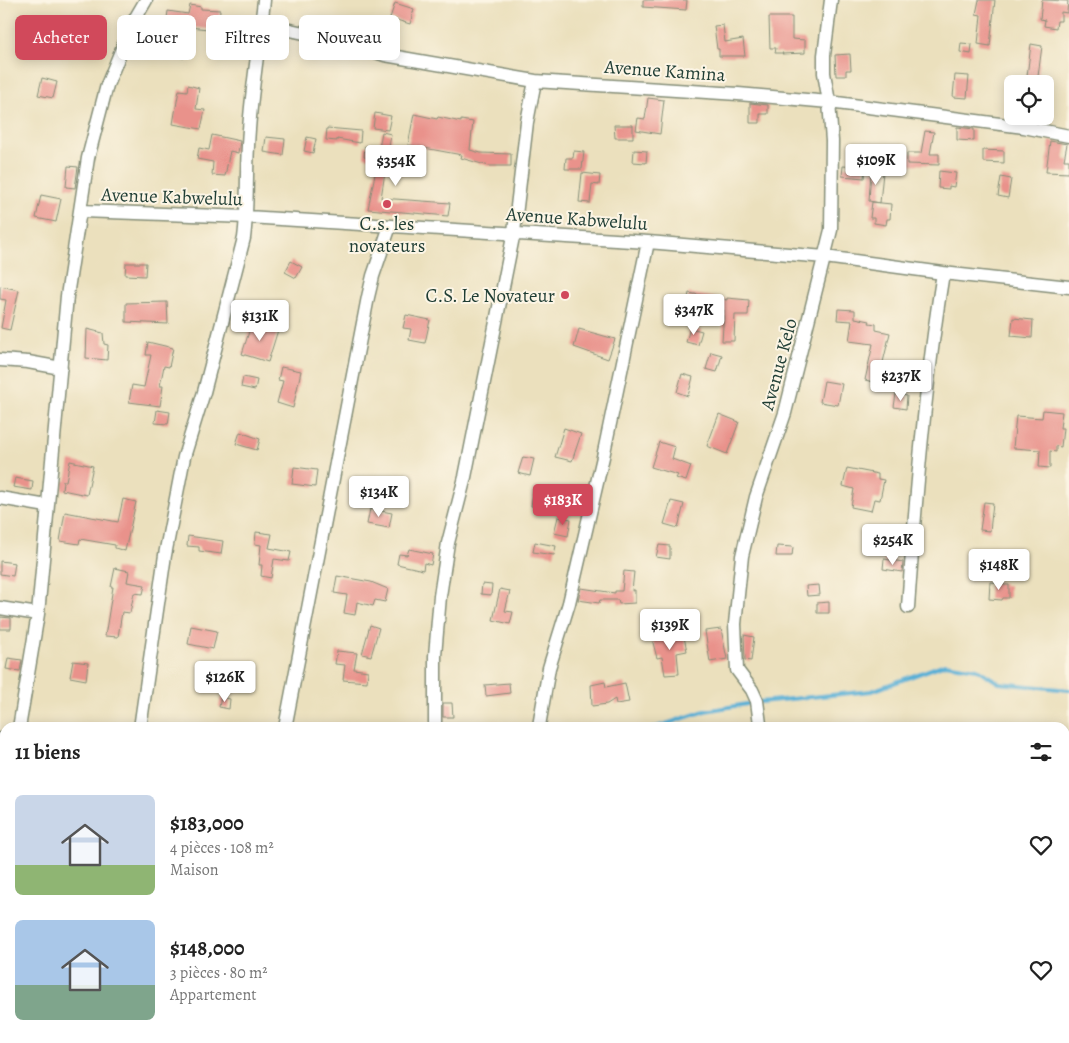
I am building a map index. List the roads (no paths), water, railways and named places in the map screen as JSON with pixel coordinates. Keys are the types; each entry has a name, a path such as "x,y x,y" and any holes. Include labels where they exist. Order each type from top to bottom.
{"street":[{"path":"20,722 38,614 67,296 88,158 107,85 129,32 146,0"},
{"path":"263,15 264,0"},
{"name":"Avenue Kelo","path":"761,722 757,701 738,670 735,624 742,556 756,497 785,413 831,230 832,141 829,102 824,73 824,55 832,0"},
{"name":"Avenue Kamina","path":"289,30 345,42 385,55 534,82 738,94 829,102 1024,127 1069,136"},
{"path":"141,722 165,555 184,457 204,392 244,238 247,217 248,146 252,91 257,60"},
{"path":"435,722 434,656 448,543 465,477 514,232 527,122 534,82"},
{"name":"Avenue Kabwelulu","path":"81,210 514,232 648,242 825,258 1069,287"},
{"path":"286,722 362,326 373,276 390,226"},
{"path":"540,722 549,668 569,603 599,476 648,242"},
{"path":"908,607 925,404 943,273"},
{"path":"0,360 28,362 61,368"},
{"path":"0,498 47,506"},
{"path":"0,608 38,614"}],"waterway":[{"path":"760,702 872,691 945,664 977,669 999,683 1069,690"},
{"path":"672,722 705,711 753,703"}],"place":[{"name":"C.s. les novateurs","path":"387,204"},
{"name":"C.S. Le Novateur","path":"565,295"}]}
